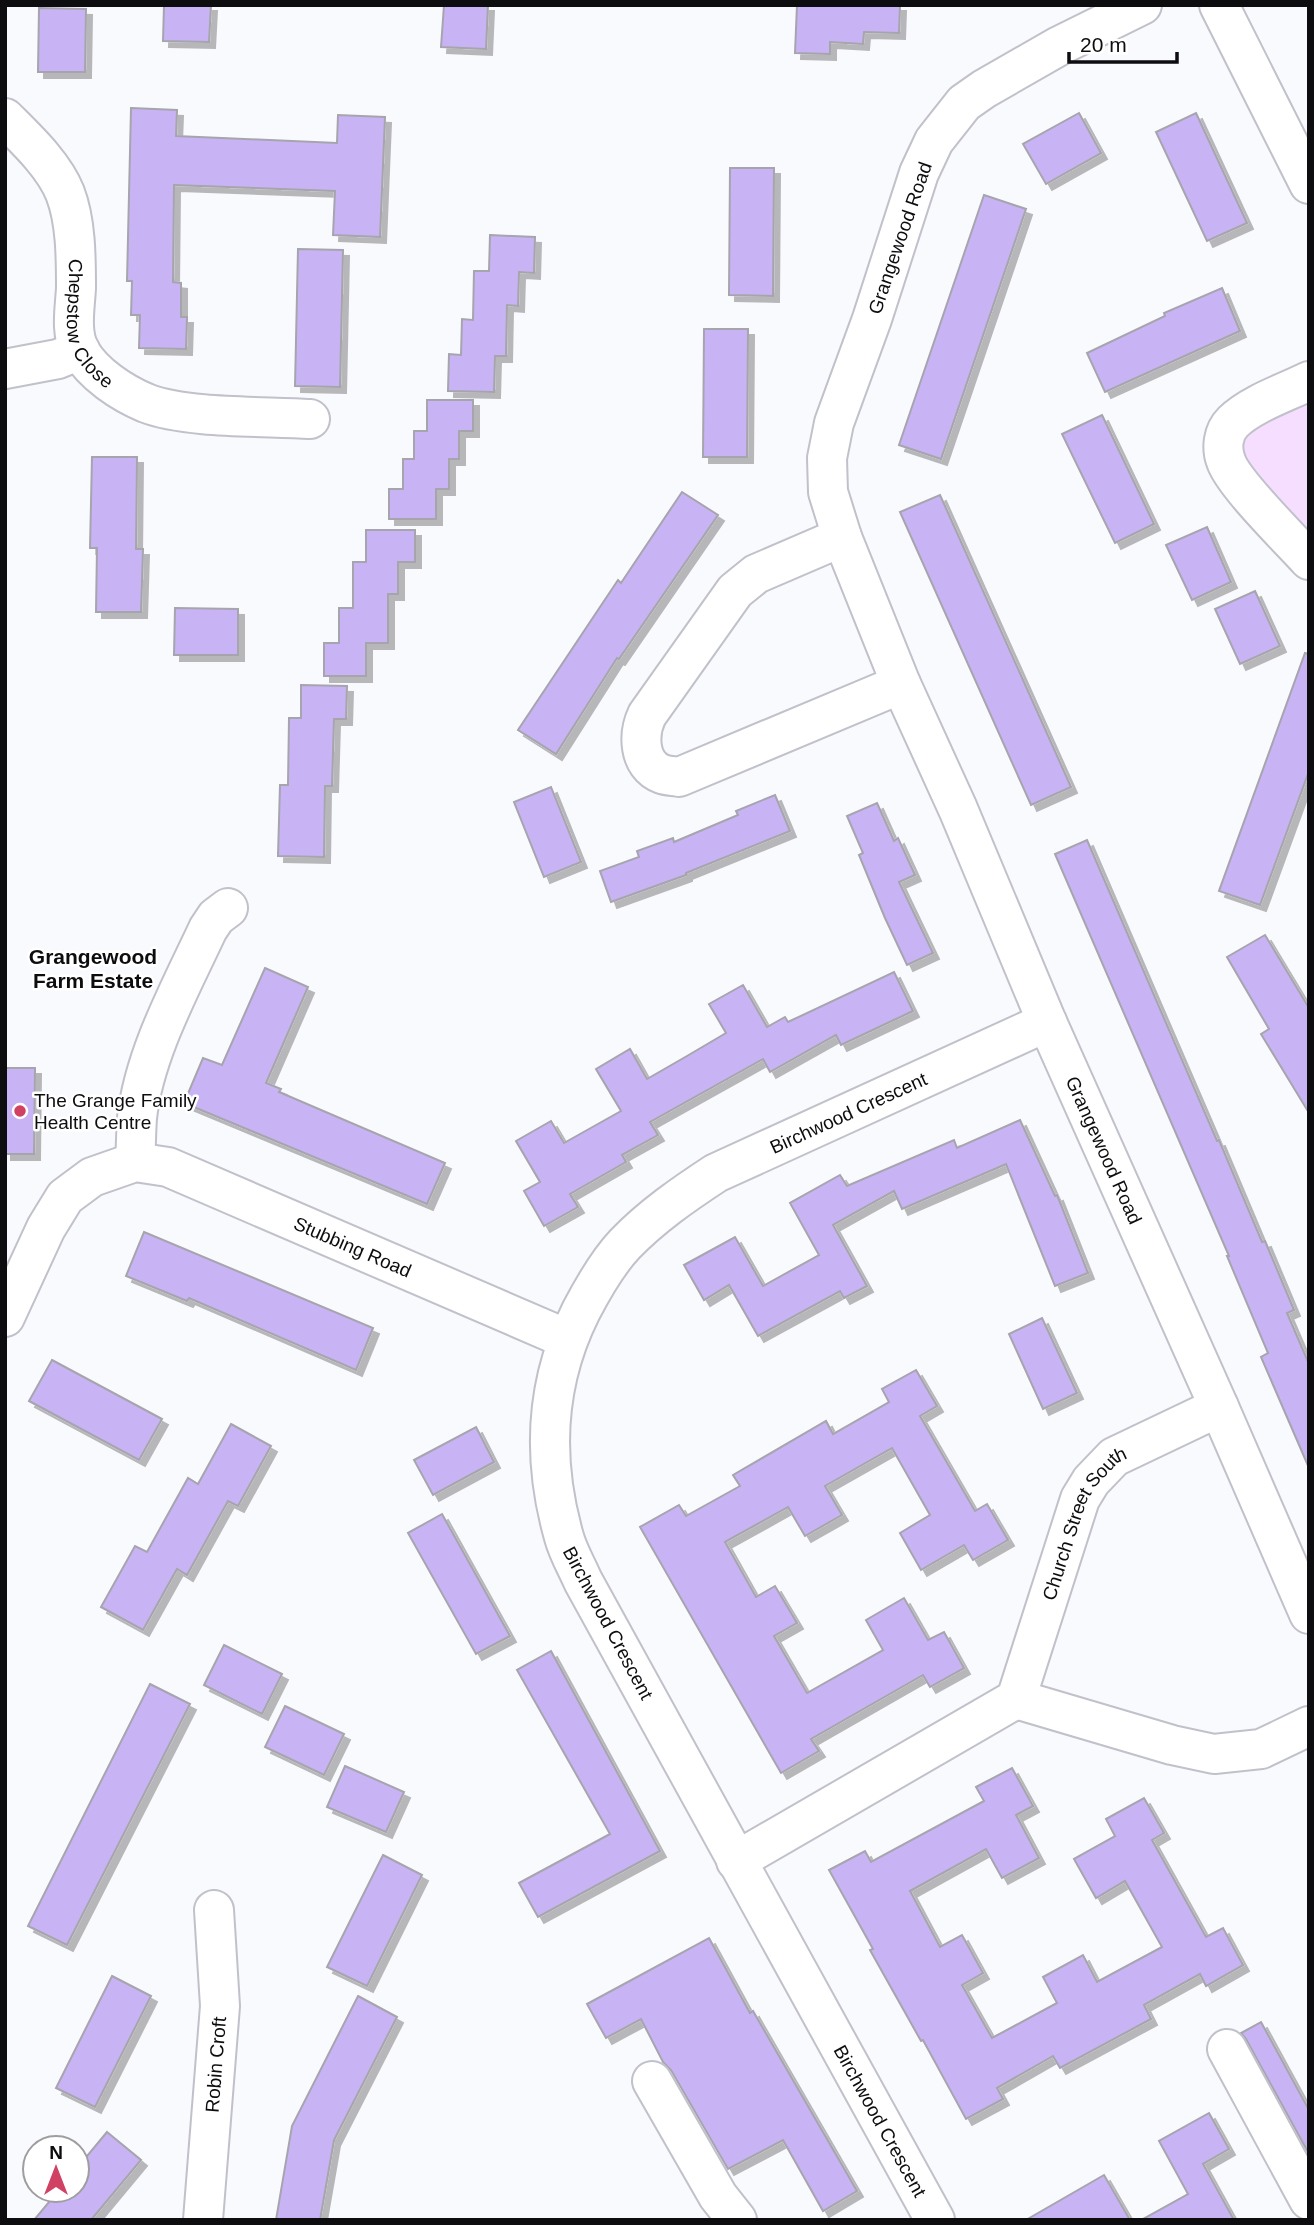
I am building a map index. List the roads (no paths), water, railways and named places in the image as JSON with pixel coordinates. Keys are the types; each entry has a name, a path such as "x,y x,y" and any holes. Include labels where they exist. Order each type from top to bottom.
{"street":[{"name":"Grangewood Road","path":"1142,5 1059,46 984,89 964,103 934,141 919,173 872,319 834,423 827,458 828,492 842,537 901,684 958,809 1047,1022 1219,1408 1296,1550 1309,1614"},
{"path":"1219,5 1298,132 1309,184"},
{"name":"Chepstow Close","path":"5,118 51,170 64,191 72,216 76,287 74,324 80,351 104,379 147,403 188,412 310,419"},
{"path":"5,369 58,359 80,351"},
{"path":"1309,381 1232,422 1223,441 1226,463 1239,482 1309,560"},
{"path":"842,537 756,574 735,591 648,715 641,735 645,758 648,765 662,774 679,777 901,684"},
{"path":"135,1162 138,1116 148,1069 171,1008 208,929 216,917 228,908"},
{"name":"Birchwood Crescent","path":"931,2218 583,1581 565,1540 550,1473 549,1431 555,1379 567,1339 593,1288 624,1245 673,1201 716,1172 1047,1022"},
{"name":"Stubbing Road","path":"9,1296 65,1197 92,1177 135,1162 168,1167 567,1339"},
{"name":"Church Street South","path":"1016,1699 1080,1499 1091,1480 1114,1457 1219,1408"},
{"path":"736,1861 1016,1699 1172,1745 1213,1754 1261,1749 1309,1726"},
{"name":"Robin Croft","path":"202,2220 220,2006 214,1910"},
{"path":"1227,2049 1309,2200"},
{"path":"652,2081 718,2196 737,2220"}],"place":[{"name":"The Grange Family Health Centre","path":"20,1111"}],"district":[{"name":"Grangewood Farm Estate","path":"93,968"}]}
